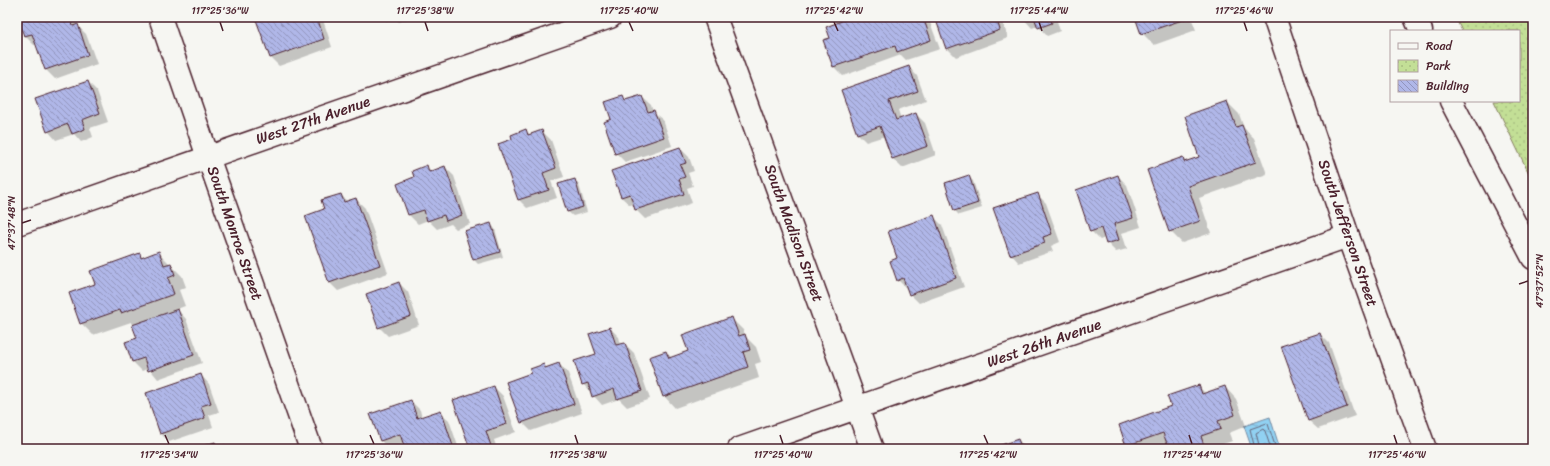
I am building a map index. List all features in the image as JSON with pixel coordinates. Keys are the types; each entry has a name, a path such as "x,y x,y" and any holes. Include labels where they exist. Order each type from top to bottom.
{"street":[{"name":"South Monroe Street","path":"160,17 311,449"},
{"name":"West 27th Avenue","path":"17,224 610,17"},
{"name":"South Madison Street","path":"715,17 872,449"},
{"name":"South Jefferson Street","path":"1274,17 1348,236 1425,449"},
{"path":"1415,17 1421,30"},
{"path":"1453,102 1533,258"},
{"name":"West 26th Avenue","path":"739,449 1348,236"}],"green space":[{"path":"1455,17 1533,17 1533,182 1494,102 1520,102 1520,30 1462,30"}],"water":[{"path":"1270,417 1280,449 1252,449 1244,426"}],"building":[{"path":"17,17 70,17 73,26 78,24 88,55 45,70 32,34 24,36"},
{"path":"255,17 317,17 324,39 270,58"},
{"path":"852,17 923,17 931,40 897,52 895,46 833,67 823,40 830,38 826,27"},
{"path":"935,17 996,17 1000,30 946,49"},
{"path":"1034,17 1050,17 1052,23 1038,28"},
{"path":"1135,17 1184,17 1185,19 1141,34"},
{"path":"909,66 918,91 889,101 896,120 916,113 928,146 892,159 880,126 857,134 841,90"},
{"path":"88,81 100,113 82,120 85,129 72,134 68,124 47,132 35,99"},
{"path":"623,96 625,101 642,96 648,112 654,110 664,137 615,154 604,122 611,119 605,102"},
{"path":"1227,101 1236,127 1242,125 1256,162 1188,186 1200,221 1169,232 1147,170 1183,157 1184,162 1199,157 1185,116"},
{"path":"526,129 528,135 542,130 556,168 543,173 549,190 518,200 498,144 512,139 511,135"},
{"path":"680,147 686,163 680,165 685,177 679,179 684,194 635,210 630,194 621,197 611,171"},
{"path":"427,165 429,172 445,166 462,215 446,221 444,215 427,221 424,210 408,215 397,184 414,177 412,171"},
{"path":"969,175 978,203 954,211 945,183"},
{"path":"1118,175 1133,218 1114,224 1119,240 1106,244 1101,228 1090,232 1076,190"},
{"path":"575,179 583,207 567,212 558,184"},
{"path":"1038,193 1052,234 1043,237 1045,243 1010,255 993,208"},
{"path":"341,194 344,202 356,198 380,265 329,283 305,216 324,209 321,200"},
{"path":"934,215 956,278 909,295 903,278 897,281 890,261 897,258 888,231"},
{"path":"491,223 500,252 473,260 464,231"},
{"path":"159,251 164,265 171,263 175,275 168,278 174,294 121,313 120,310 80,324 69,293 95,284 90,271 140,253 141,258"},
{"path":"399,282 411,316 378,328 366,294"},
{"path":"178,309 194,355 148,371 144,358 132,362 125,342 137,338 132,325"},
{"path":"732,317 739,336 745,334 750,350 743,352 748,367 663,397 649,357 666,351 669,358 688,351 682,335"},
{"path":"610,327 616,345 625,343 642,391 617,399 614,389 592,397 588,383 582,385 574,361 596,354 589,334"},
{"path":"1320,333 1347,407 1308,421 1281,346"},
{"path":"559,363 574,404 521,423 506,382 531,373 530,369 544,364 545,368"},
{"path":"201,374 211,403 201,406 205,418 160,434 146,393"},
{"path":"1199,385 1202,394 1225,386 1235,415 1218,421 1221,429 1201,436 1205,449 1185,449 1183,445 1169,449 1163,433 1126,446 1119,425 1171,406 1167,396"},
{"path":"494,386 507,424 486,431 492,449 470,449 453,400"},
{"path":"411,400 417,418 441,410 454,449 405,449 400,434 380,441 370,414"},
{"path":"1018,439 1022,449 990,449"},
{"path":"215,442 217,448 225,445 227,449 194,449"}]}
